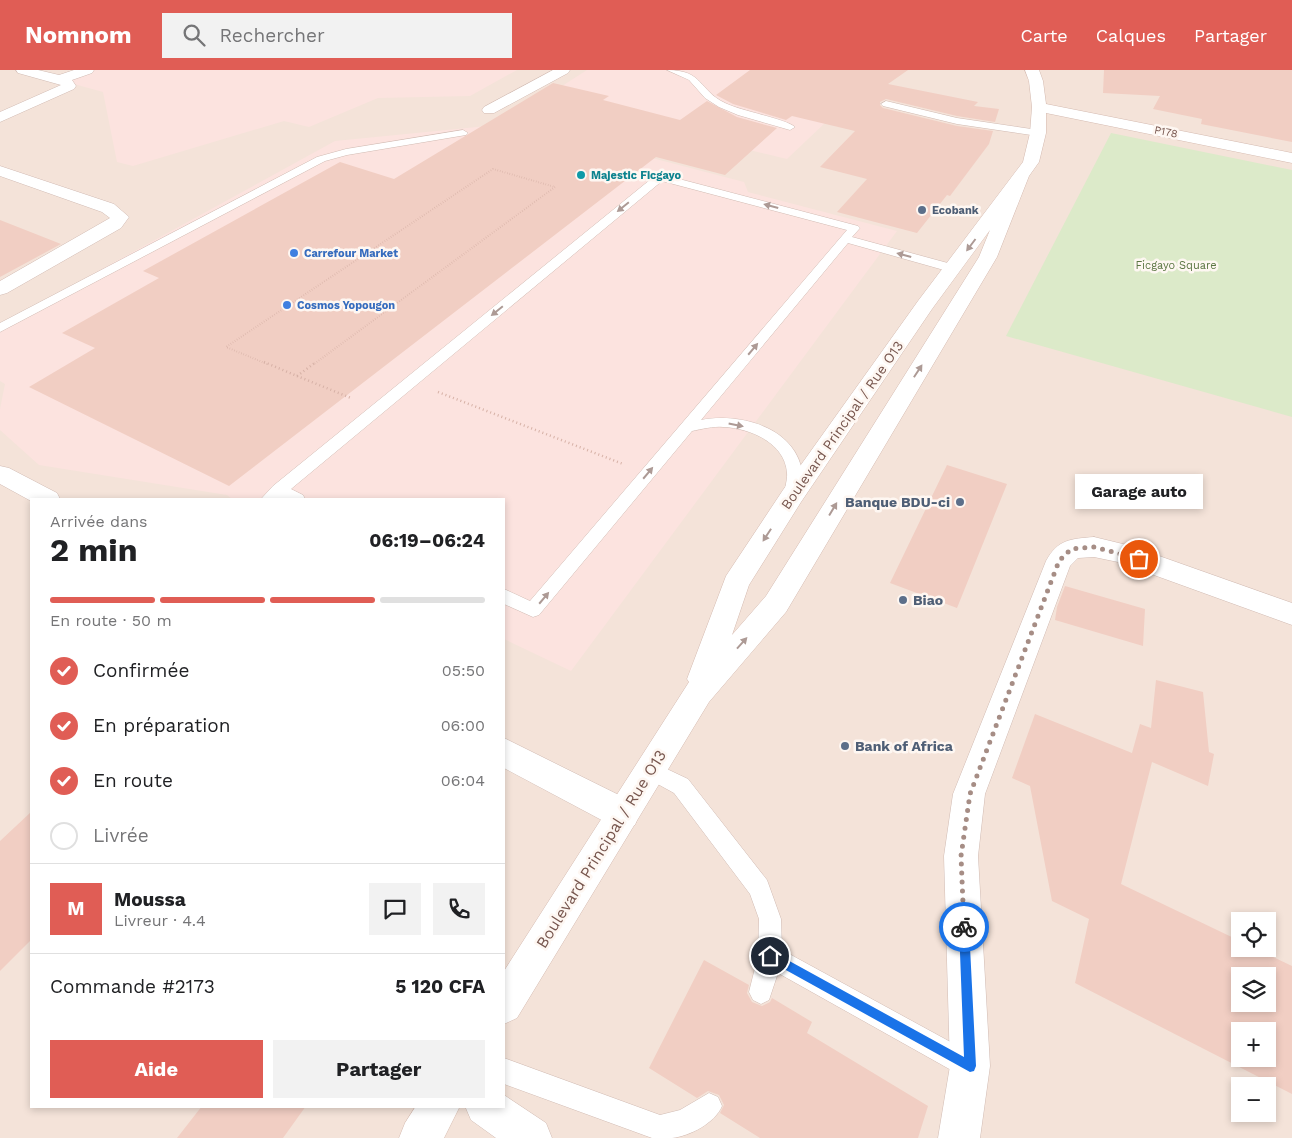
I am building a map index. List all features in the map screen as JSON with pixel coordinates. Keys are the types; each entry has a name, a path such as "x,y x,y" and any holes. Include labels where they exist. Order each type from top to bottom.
{"main road":[{"path":"0,118 69,86 67,82 23,70"},
{"path":"59,80 87,70"},
{"path":"489,110 563,70"},
{"name":"Boulevard Principal / Rue O13","path":"698,693 736,583 792,496 952,268 1031,162 1038,132 1040,107 1036,81 1032,70"},
{"name":"P178","path":"1040,107 1292,158"},
{"path":"0,171 108,208 120,217 115,224 0,289"},
{"name":"Boulevard Principal / Rue O13","path":"505,1003 698,693 776,604 988,257 1021,177"},
{"path":"0,474 46,498"},
{"path":"959,1138 970,1066 961,856 970,794 1059,561 1071,549 1094,547 1122,553 1292,614"},
{"path":"505,753 623,814"},
{"path":"420,1138 439,1108"},
{"path":"489,1108 531,1138"}],"lane":[{"path":"670,70 691,77 698,82 702,91 713,100 730,108 790,127"},
{"path":"886,104 957,121 1038,132"},
{"path":"0,328 321,158 346,152 463,134"},
{"path":"274,494 660,177 854,228 533,610 505,596"},
{"path":"845,239 952,268"},
{"path":"687,427 721,422 762,431 779,442 790,457 795,473 792,496"},
{"path":"274,494 292,498"},
{"path":"650,770 681,786 759,888 770,919 770,956 761,992"},
{"path":"770,956 970,1066"},
{"path":"505,1071 660,1128 679,1124 694,1118 709,1106"}],"path":[{"path":"297,376 555,186 493,169 226,347 377,409"},
{"path":"411,381 648,474"}],"shaded area":[{"path":"0,70 1292,70 1292,1138 0,1138"},
{"path":"74,70 517,70 470,96 378,98 309,127 284,121 133,166 117,162 103,92 52,78"},
{"path":"587,70 878,70 787,159 559,105 548,95"},
{"path":"518,123 744,182 748,192 897,231 571,671 505,639 505,498 231,498 227,495 39,465 0,430 0,409 5,384 0,381 0,325 335,141"}],"green space":[{"name":"Ficgayo Square","path":"1111,133 1292,170 1292,417 1006,336"}],"building":[{"path":"750,70 908,70 888,84 978,102 974,106 999,109 995,122 957,116 886,99 880,102 883,108 957,126 993,131 989,144 950,196 947,195 917,233 837,212 867,179 820,167 855,131 792,116 786,120 733,104 716,95"},
{"path":"1104,70 1292,70 1292,142 1201,124 1202,119 1153,109 1160,96 1103,93"},
{"name":"Cosmos Yopougon","path":"553,83 609,96 603,100 680,120 707,101 737,117 777,128 725,175 656,157 229,486 29,387 95,348 62,333 159,278 143,271 340,162 394,179"},
{"path":"0,220 61,244 0,277"},
{"path":"947,465 1007,484 957,608 890,583"},
{"path":"1065,586 1145,609 1143,646 1055,620 1057,607"},
{"path":"1156,680 1203,692 1209,752 1214,754 1208,786 1152,762 1121,884 1231,937 1231,957 1273,957 1292,966 1292,1094 1276,1086 1276,1077 1259,1077 1239,1067 1276,1067 1276,1022 1231,1022 1231,1063 1075,983 1089,919 1052,901 1030,786 1012,778 1035,714 1132,753 1140,724 1151,728"},
{"path":"30,813 30,941 0,971 0,841"},
{"path":"704,960 749,985 747,993 752,1002 762,1006 770,1002 772,998 812,1022 807,1033 928,1106 918,1138 760,1138 720,1113 724,1105 719,1095 708,1091 697,1098 649,1068"},
{"path":"200,1108 305,1108 283,1138 177,1138"}],"way so far":[{"path":"964,927 961,856 970,794 1059,561 1071,549 1094,547 1139,559"}],"place":[{"name":"Majestic Ficgayo","path":"581,175"},
{"name":"Ecobank","path":"922,210"},
{"name":"Carrefour Market","path":"294,253"},
{"name":"Cosmos Yopougon","path":"287,305"},
{"name":"Banque BDU-ci","path":"960,502"},
{"name":"Garage auto","path":"1139,559"},
{"name":"Biao","path":"903,600"},
{"name":"Bank of Africa","path":"845,746"}],"route":[{"path":"770,956 970,1066 964,927"}]}
